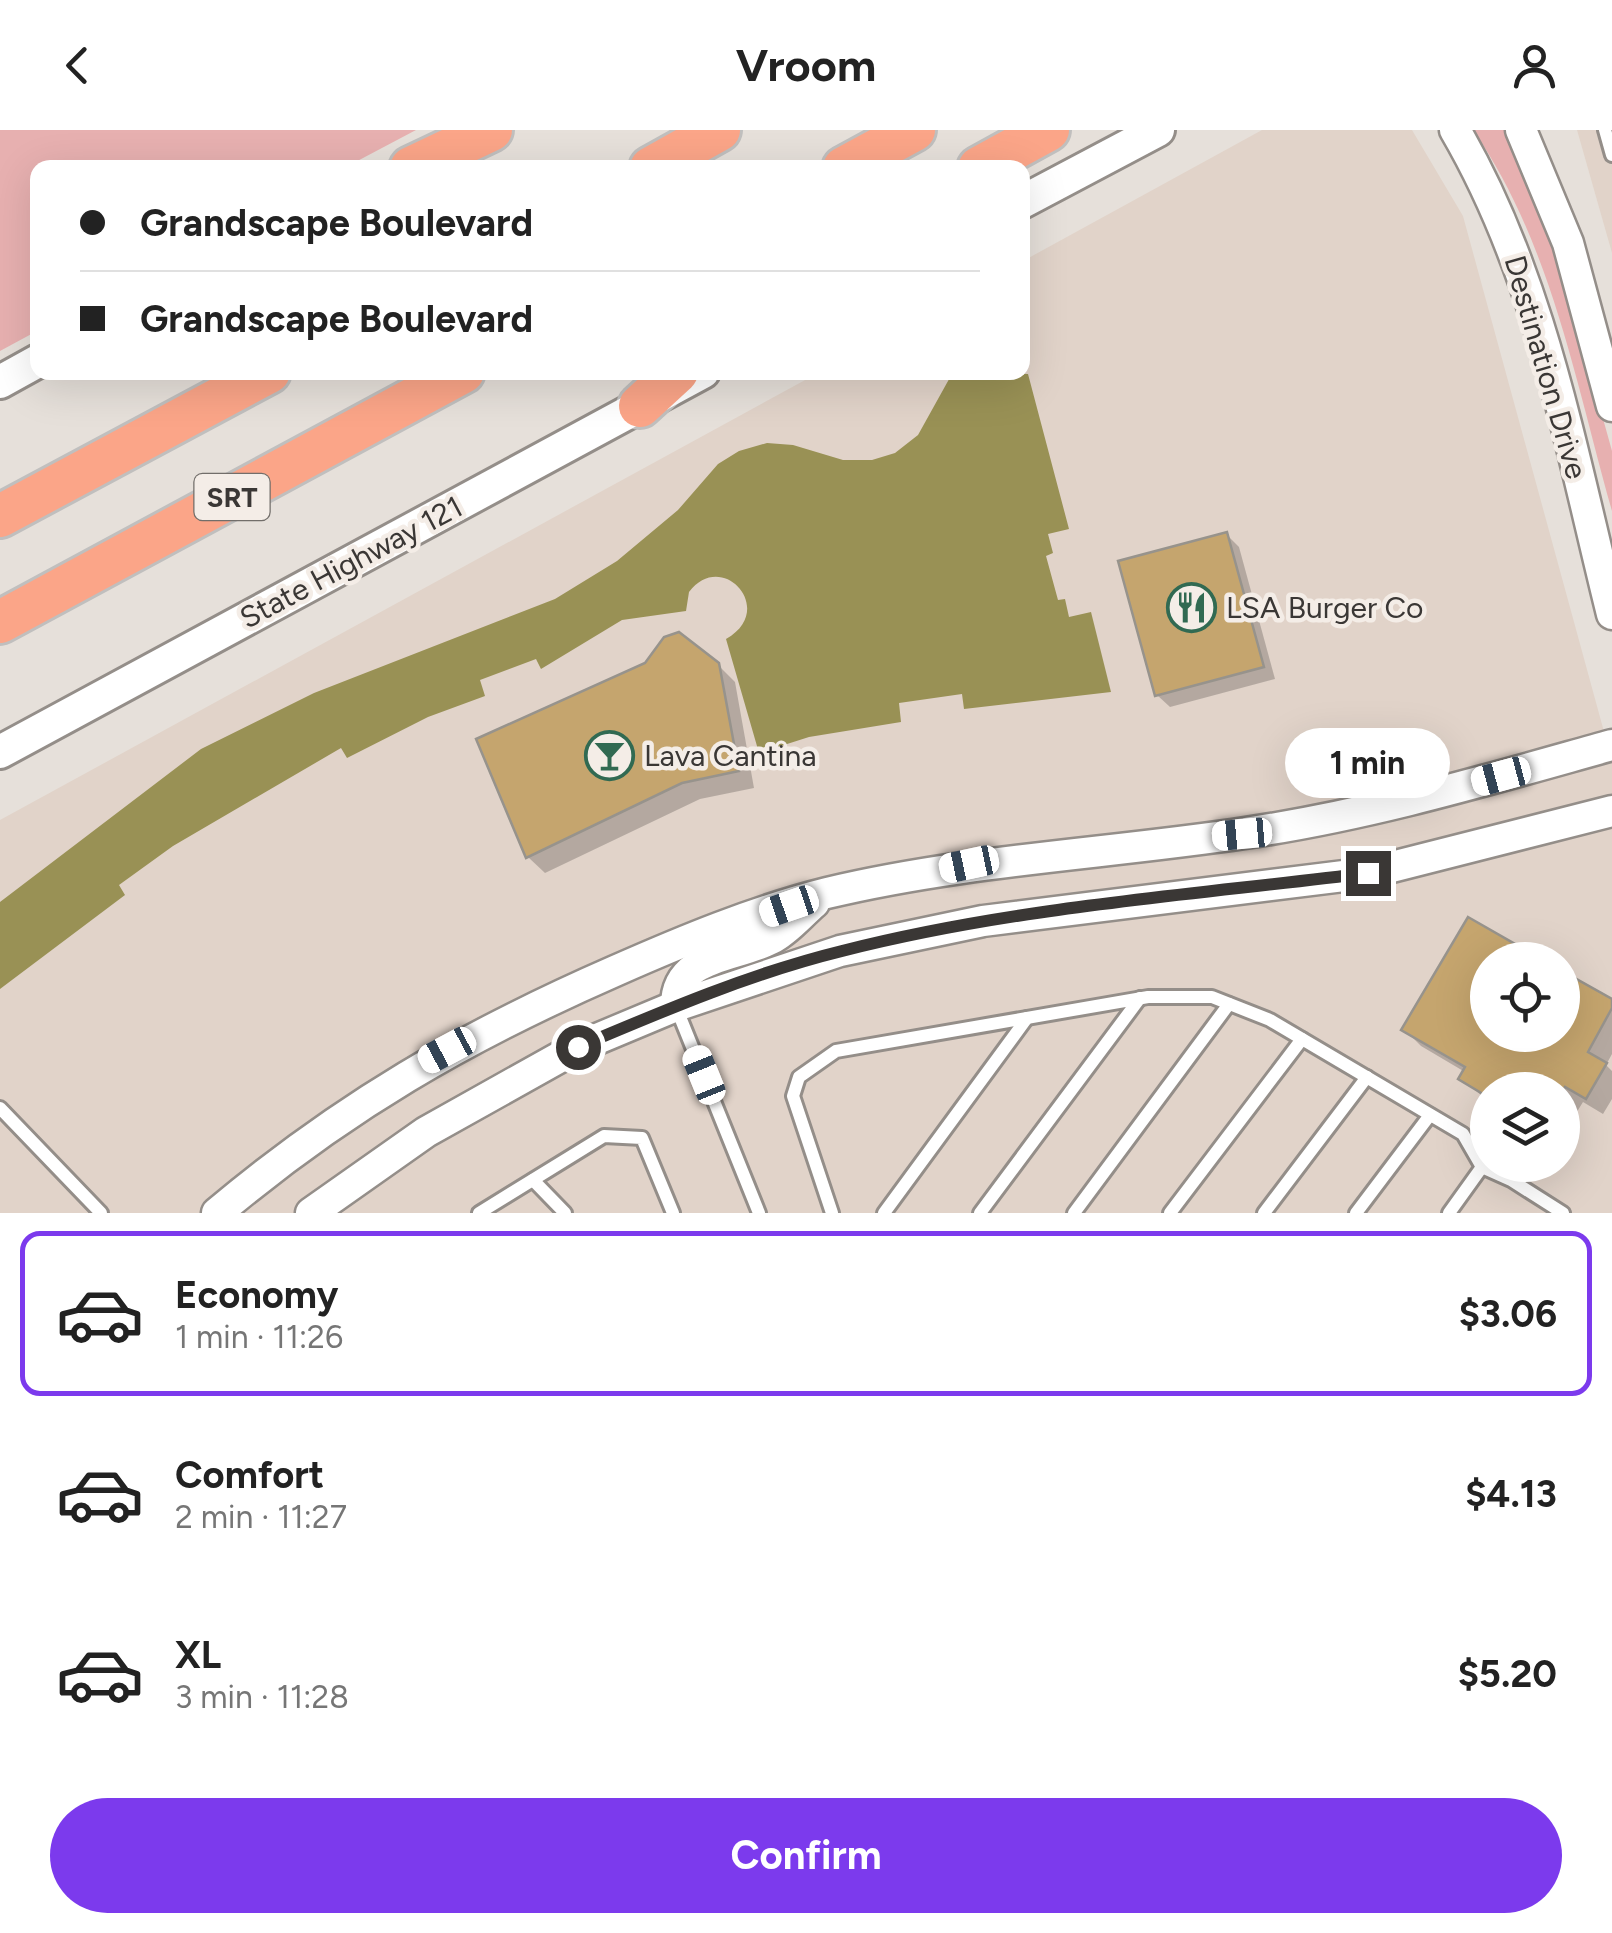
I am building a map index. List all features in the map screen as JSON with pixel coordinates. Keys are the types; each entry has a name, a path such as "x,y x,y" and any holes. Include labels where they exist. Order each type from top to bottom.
{"highway":[{"path":"429,160 492,130"},
{"path":"665,160 719,130"},
{"path":"859,160 914,130"},
{"path":"994,160 1048,130"},
{"path":"0,516 254,380"},
{"name":"SRT","path":"0,622 448,380"},
{"path":"640,406 668,380"}],"main road":[{"path":"407,160 461,130"},
{"path":"1030,198 1158,130"},
{"path":"0,382 30,365"},
{"name":"State Highway 121","path":"0,752 687,380"}],"street":[{"name":"Destination Drive","path":"1454,130 1487,185 1518,264 1548,360 1612,614"},
{"name":"Destination Drive","path":"1520,130 1568,242 1603,343 1612,406"},
{"path":"217,1213 290,1152 416,1067 478,1034 682,941 824,894 969,864 1242,834 1353,816 1612,745"},
{"path":"312,1213 426,1132 578,1047 676,1006 840,951 982,920 1368,873 1612,811"},
{"path":"676,1006 676,989 691,968 774,938 824,894"}],"lane":[{"path":"1605,130 1612,154"},
{"path":"832,1213 793,1096 799,1077 836,1051 1140,998 1212,997 1229,1004 1302,1039 1462,1134 1470,1147"},
{"path":"980,1213 1140,998"},
{"path":"1074,1213 1229,1004"},
{"path":"676,1006 759,1213"},
{"path":"884,1213 1027,1018"},
{"path":"1170,1213 1302,1039"},
{"path":"1264,1213 1366,1077"},
{"path":"0,1108 100,1213"},
{"path":"1356,1213 1430,1115"},
{"path":"479,1213 604,1136 642,1138 673,1213"},
{"path":"533,1180 565,1213"},
{"path":"1448,1213 1471,1182"},
{"path":"1507,1182 1553,1210"}],"shaded area":[{"path":"0,130 416,130 359,160 30,160 30,335 0,351"},
{"path":"1262,130 1412,130 1463,216 1612,761 1612,1213 0,1213 0,820 805,380 1030,380 1030,257"},
{"path":"1473,130 1505,130 1551,238 1612,451 1612,511 1542,266 1500,173"},
{"path":"1577,130 1612,130 1612,253"},
{"path":"949,380 1030,380 1069,529 1048,534 1053,553 1046,556 1058,600 1065,599 1069,617 1091,612 1111,692 964,709 962,694 899,703 901,722 809,737 759,753 726,639 741,627 747,613 746,600 729,580 702,580 689,592 686,611 622,620 541,669 536,659 480,680 485,696 428,717 347,758 341,748 173,846 119,885 125,895 0,989 0,902 201,749 314,693 555,599 617,561 678,510 718,464 739,451 767,443 793,445 843,460 872,460 895,453 918,435"}],"building":[{"path":"1227,532 1264,667 1155,696 1118,561"},
{"name":"Lava Cantina","path":"679,632 719,663 739,771 682,783 526,858 476,739 645,663 664,637"},
{"path":"1468,917 1512,942 1470,942 1470,1052 1580,1052 1580,981 1612,999 1612,1008 1588,1052 1607,1063 1586,1099 1580,1096 1580,1072 1470,1072 1470,1086 1458,1079 1465,1067 1401,1030"}],"place":[{"name":"LSA Burger Co","path":"1191,607"},
{"name":"Lava Cantina","path":"609,755"}],"route":[{"path":"578,1047 676,1006 840,951 982,920 1368,873"}]}
